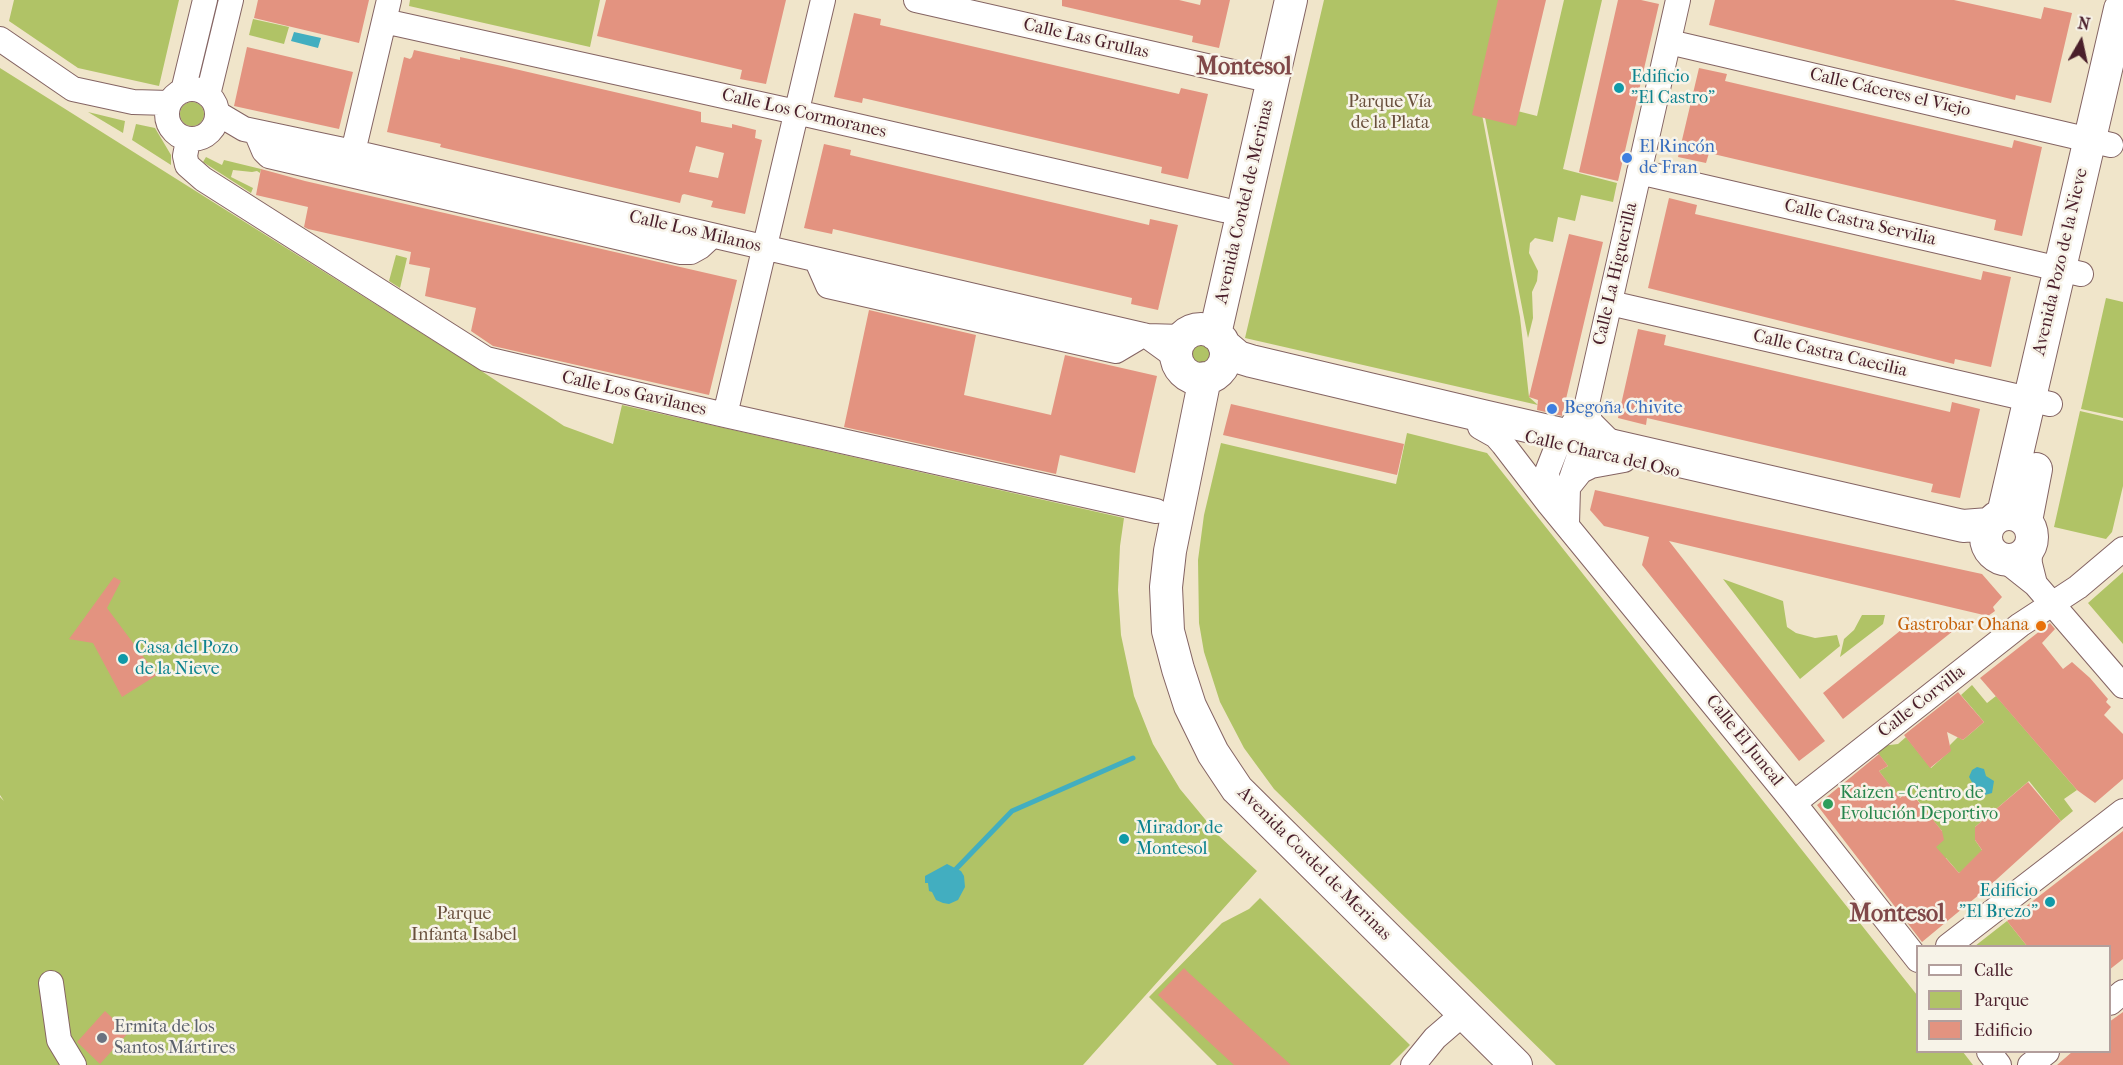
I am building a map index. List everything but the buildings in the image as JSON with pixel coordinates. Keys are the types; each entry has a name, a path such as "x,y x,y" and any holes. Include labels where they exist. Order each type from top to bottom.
{"main road":[{"name":"Avenida Cordel de Merinas","path":"1274,0 1224,210 1170,551 1166,587 1168,631 1190,706 1213,753 1237,789 1456,1020 1487,1065"},
{"name":"Avenida Cordel de Merinas","path":"1291,0 1200,353 1156,511 1147,588 1150,636 1159,676 1172,714 1196,763 1222,801 1456,1020 1516,1065"},
{"name":"Avenida Pozo de la Nieve","path":"2000,534 2028,505 2040,402 2100,142 2119,6"},
{"name":"Avenida Pozo de la Nieve","path":"2100,142 2123,90"},
{"name":"Calle Charca del Oso","path":"1200,353 1238,373 1480,427 1572,431"},
{"name":"Calle Charca del Oso","path":"1200,353 1238,357 1251,362 1572,431 1622,453 2000,534"}],"street":[{"path":"0,39 73,89 133,102 173,105 196,90 206,120 177,135 173,105 205,0"},
{"name":"Calle Los Gavilanes","path":"231,0 206,120 185,156 188,165 203,179 486,359 1156,511"},
{"path":"725,415 823,0"},
{"name":"Calle Las Grullas","path":"916,0 1255,77"},
{"name":"Calle La Higuerilla","path":"1572,431 1610,303 1678,0"},
{"path":"353,152 386,11"},
{"name":"Calle Los Cormoranes","path":"386,11 796,112 1224,210"},
{"name":"Calle Cáceres el Viejo","path":"1669,42 2100,142"},
{"name":"Calle Los Milanos","path":"206,120 1145,336 1200,353"},
{"path":"250,131 269,156 670,249 691,252 712,236"},
{"name":"Calle Castra Servilia","path":"1639,171 2070,272"},
{"name":"Calle Castra Caecilia","path":"1610,303 2040,402"},
{"name":"Calle El Juncal","path":"1480,427 1496,436 1503,444 1549,504 1794,803 1916,959"},
{"path":"1567,524 1572,431"},
{"path":"1549,504 1547,472 1572,431"},
{"path":"1568,488 1574,477 1591,466 1622,453"},
{"path":"2000,534 2030,564 2035,584 2123,686"},
{"name":"Calle Corvilla","path":"1794,803 2020,625 2078,587 2123,549"},
{"path":"1949,945 2123,811"},
{"path":"51,983 59,1040 74,1065"},
{"path":"1413,1065 1435,1038 1456,1020"},
{"path":"1990,1053 1999,1065"},
{"path":"2030,1065 2046,1053"}],"green space":[{"path":"14,0 179,0 159,86 78,68 9,21"},
{"path":"410,0 600,0 590,47 409,6"},
{"name":"Parque Vía de la Plata","path":"1324,0 1499,0 1478,93 1520,317 1529,397 1538,405 1245,338"},
{"path":"1564,0 1602,0 1563,169 1617,183 1613,202 1581,195 1575,221 1558,217 1553,242 1535,238 1530,243 1529,253 1538,271 1532,292 1533,318 1528,338 1482,102 1537,116"},
{"path":"253,19 289,27 284,44 249,35"},
{"name":"Parque Infanta Isabel","path":"0,68 477,368 564,426 613,444 622,405 1124,518 1118,590 1121,635 1134,696 1153,744 1180,789 1219,836 1257,871 1083,1065 0,1065 0,797 4,801 0,795"},
{"path":"192,102 200,106 204,114 200,122 192,126 184,122 180,114 184,106"},
{"path":"88,112 125,121 123,133"},
{"path":"136,124 155,128 171,155 171,165 132,140"},
{"path":"206,157 222,165 224,160 261,169 260,173 233,170 231,177 253,188 251,193 203,162"},
{"path":"396,255 407,258 400,288 389,281"},
{"path":"2106,298 2123,302 2123,418 2081,409"},
{"path":"1200,345 1208,348 1211,356 1208,364 1200,367 1192,364 1189,356 1192,348"},
{"path":"2080,411 2123,421 2123,486 2112,532 2106,539 2054,527"},
{"path":"1407,433 1487,453 1916,994 1916,1053 1964,1053 1973,1065 1556,1065 1274,789 1244,748 1220,702 1204,652 1199,623 1198,560 1204,515 1221,443 1396,484"},
{"path":"2123,572 2123,644 2088,603"},
{"path":"1723,579 1783,601 1787,627 1796,633 1815,638 1837,635 1840,646 1800,679"},
{"path":"1862,615 1885,615 1883,624 1840,657 1844,639 1854,630"},
{"path":"1972,685 1987,703 1996,696 2077,790 2064,799 2073,811 2061,821 2029,781 1975,827 1975,840 1986,856 1959,873 1946,858 1942,858 1934,849 1942,831 1931,818 1919,813 1925,809 1914,796 1906,792 1895,801 1891,787 1879,771 1888,766 1873,747 1898,744 1906,737 1931,768 1950,751 1950,745 1958,737 1963,740 1984,722 1961,695"},
{"path":"1260,898 1410,1045 1390,1065 1217,1065 1149,997 1222,923 1249,909"},
{"path":"2007,921 2026,945 1976,945"}],"water":[{"path":"294,32 321,38 318,48 291,41"},
{"path":"1977,767 1984,769 1986,776 1994,781 1992,793 1985,795 1979,792 1973,784 1969,777 1972,770"},
{"path":"947,864 961,871 965,887 958,900 949,904 936,900 929,891 928,883 925,883 925,876"}],"waterway":[{"path":"956,869 1012,811 1133,758"}],"place":[{"name":"Edificio \"El Castro\"","path":"1619,88"},
{"name":"El Rincón de Fran","path":"1627,158"},
{"name":"Begoña Chivite","path":"1552,409"},
{"name":"Gastrobar Ohana","path":"2041,626"},
{"name":"Casa del Pozo de la Nieve","path":"123,659"},
{"name":"Kaizen - Centro de Evolución Deportivo","path":"1828,804"},
{"name":"Mirador de Montesol","path":"1124,839"},
{"name":"Edificio \"El Brezo\"","path":"2050,902"},
{"name":"Ermita de los Santos Mártires","path":"102,1038"}],"district":[{"name":"Montesol","path":"1244,68"},
{"name":"Montesol","path":"1897,915"}]}
